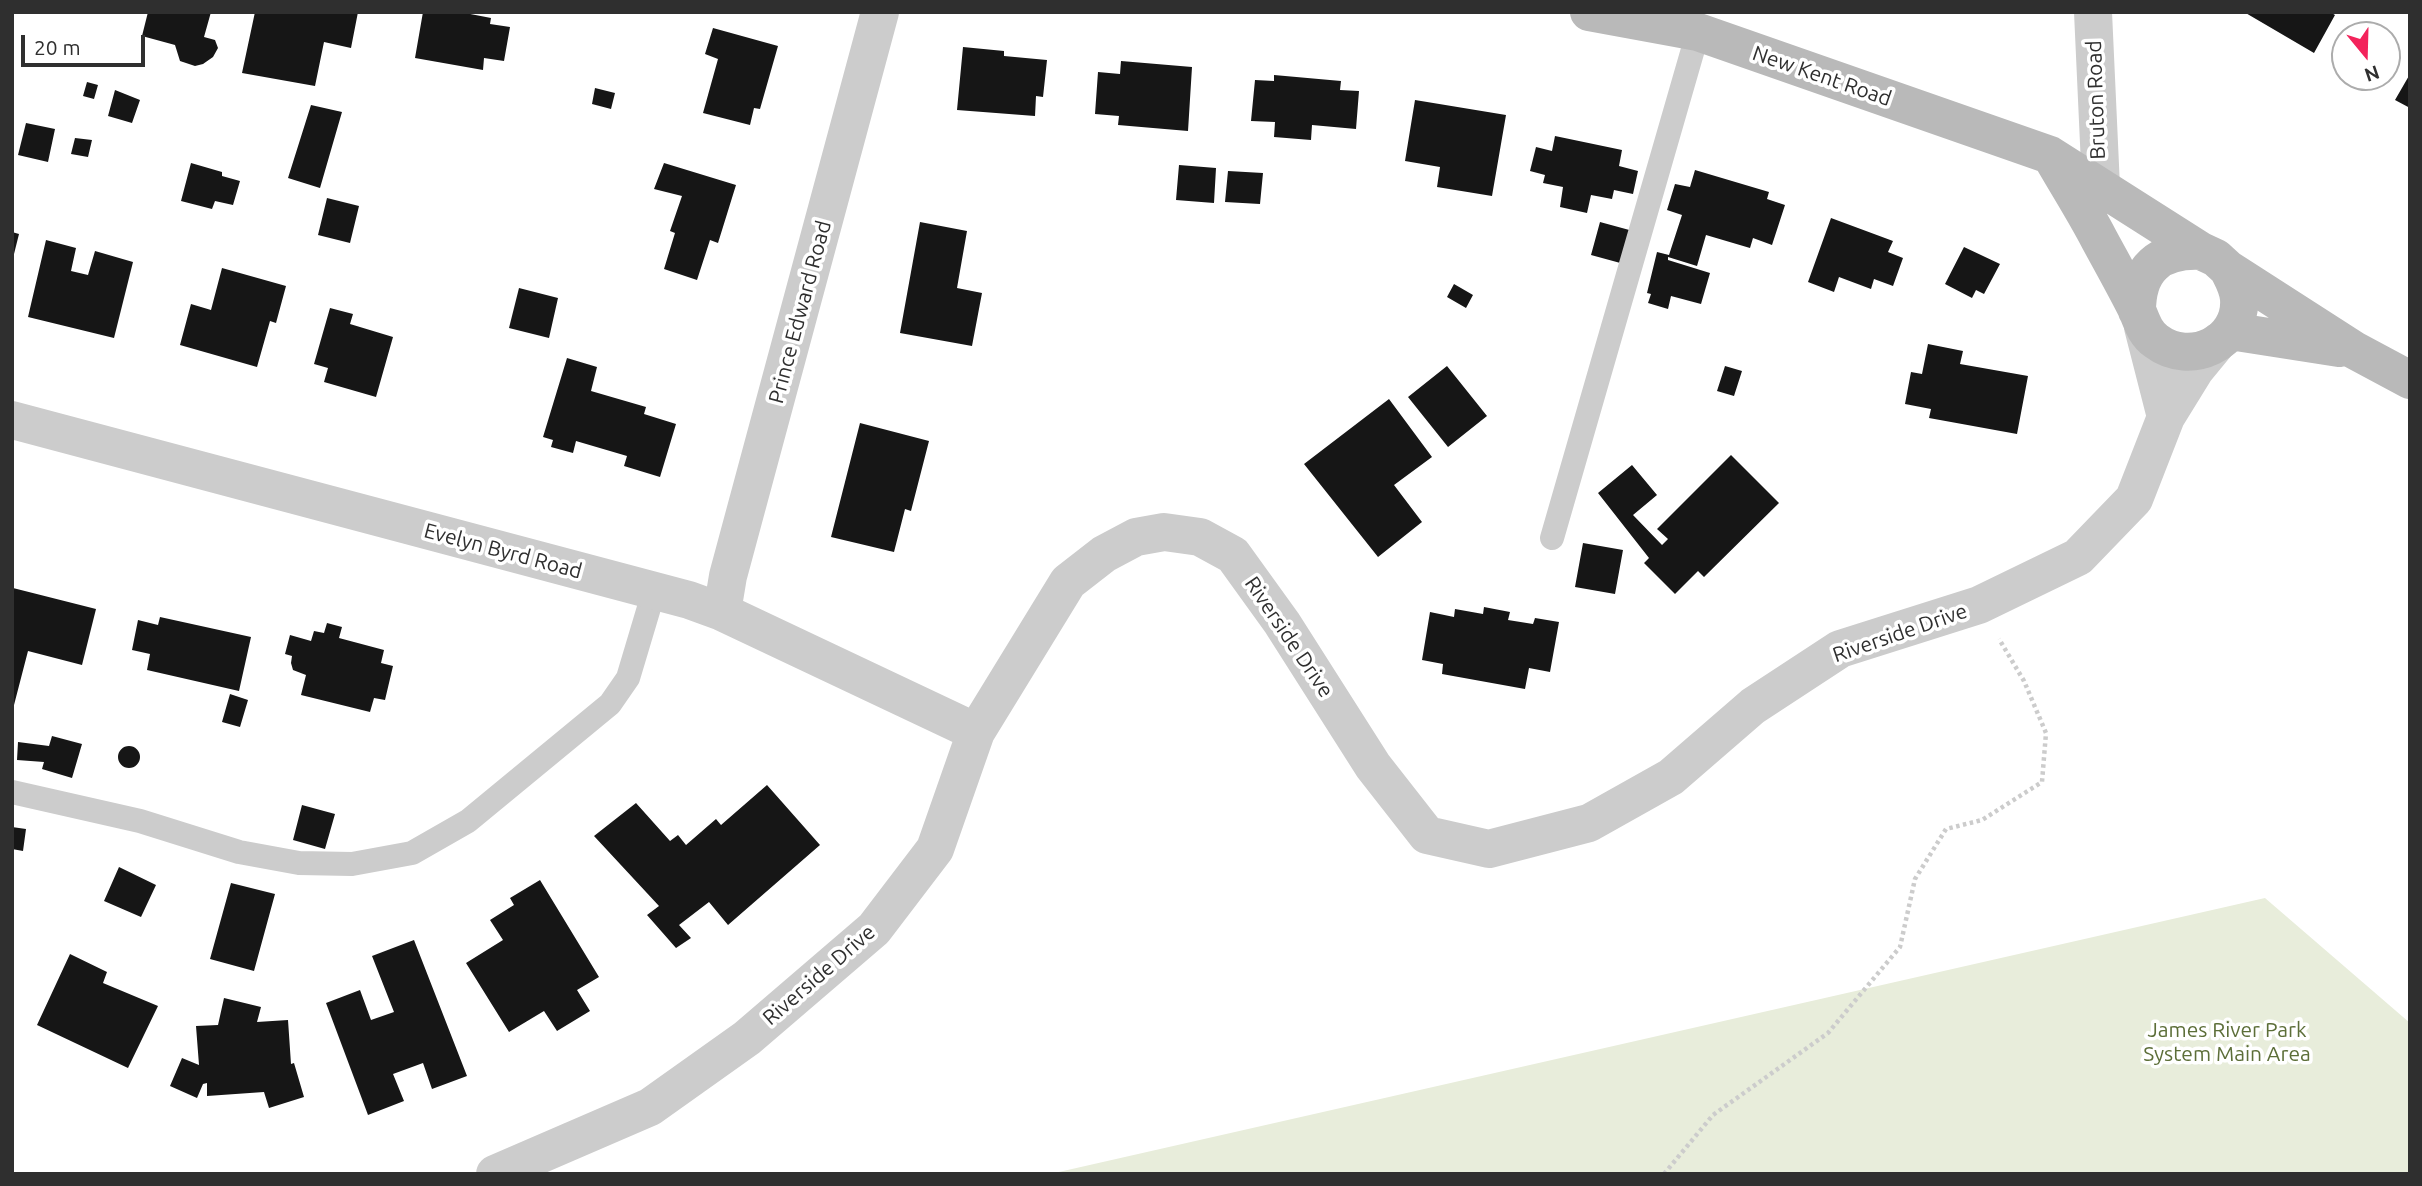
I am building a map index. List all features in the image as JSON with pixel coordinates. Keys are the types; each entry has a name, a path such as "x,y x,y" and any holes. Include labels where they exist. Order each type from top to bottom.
{"street":[{"name":"Prince Edward Road","path":"722,612 732,562 880,12"},
{"name":"New Kent Road","path":"1589,12 1698,32 2050,155 2354,350 2410,380"},
{"name":"Bruton Road","path":"2093,12 2101,187"},
{"name":"New Kent Road","path":"2050,155 2154,340 2169,349 2186,353 2203,351 2224,337 2354,350"},
{"path":"2166,417 2140,319 2137,294 2143,277 2154,264 2168,255 2184,251 2214,260 2236,284 2239,299 2237,316 2224,337"},
{"name":"Riverside Drive","path":"495,1174 650,1107 747,1038 874,929 935,849 976,732 1068,582 1104,554 1136,537 1164,532 1200,537 1233,555 1282,623 1373,766 1427,835 1489,849 1589,823 1671,777 1753,706 1840,649 1979,605 2078,557 2134,499 2166,417 2195,370 2224,337"},
{"name":"Evelyn Byrd Road","path":"12,420 654,591 722,612 976,732"}],"lane":[{"path":"1552,538 1698,32"},
{"path":"12,792 141,821 239,852 299,863 352,864 412,853 467,821 610,704 628,678 654,591"}],"path":[{"path":"1664,1174 1713,1115 1828,1033 1900,947 1914,879 1946,829 1982,820 2042,782 2046,733 2024,681 1979,605"}],"green space":[{"name":"James River Park System Main Area","path":"2265,898 2410,1023 2410,1174 1050,1174"}],"building":[{"path":"148,12 211,12 204,37 215,40 218,48 213,57 195,66 180,61 175,45 142,36"},
{"path":"255,12 358,12 351,48 324,42 315,86 242,73"},
{"path":"423,12 460,12 491,18 490,24 510,27 504,61 484,58 483,70 415,58"},
{"path":"2244,12 2330,12 2335,15 2314,53"},
{"path":"713,28 778,46 760,109 754,108 750,125 703,113 718,59 705,54"},
{"path":"963,47 1004,51 1004,56 1047,60 1043,97 1036,96 1035,116 957,110"},
{"path":"1121,61 1192,67 1188,131 1118,125 1119,116 1095,114 1098,72 1120,74"},
{"path":"2410,74 2410,108 2395,100"},
{"path":"1274,75 1341,81 1340,90 1359,91 1356,129 1312,125 1311,140 1274,137 1275,122 1251,121 1255,80 1274,81"},
{"path":"87,82 98,85 94,99 83,96"},
{"path":"595,88 615,93 611,109 592,104"},
{"path":"115,90 140,100 132,123 108,116"},
{"path":"1415,100 1506,115 1492,196 1437,187 1440,167 1405,161"},
{"path":"311,105 342,112 320,188 288,178"},
{"path":"26,123 55,129 48,162 18,155"},
{"path":"1555,136 1622,150 1619,166 1638,171 1633,194 1614,190 1612,199 1591,195 1587,213 1560,207 1563,187 1543,183 1545,175 1530,171 1536,147 1552,151"},
{"path":"75,138 92,140 88,157 71,154"},
{"path":"191,163 222,172 222,176 240,181 233,205 215,201 212,209 181,201"},
{"path":"664,163 736,185 718,243 710,240 697,280 664,269 675,233 670,231 682,196 654,189"},
{"path":"1179,165 1216,168 1214,203 1176,200"},
{"path":"1695,170 1769,192 1767,199 1785,205 1772,245 1753,238 1750,248 1706,235 1697,266 1668,257 1668,260 1710,273 1701,304 1671,296 1668,309 1648,303 1651,294 1647,293 1657,252 1669,255 1682,215 1667,210 1675,184 1690,187"},
{"path":"1228,171 1263,173 1260,204 1225,202"},
{"path":"327,198 359,206 350,243 318,235"},
{"path":"1831,218 1893,241 1888,252 1903,258 1893,286 1874,279 1871,289 1839,277 1834,292 1808,282"},
{"path":"920,222 967,231 957,288 982,293 972,346 900,333"},
{"path":"1600,222 1633,231 1624,264 1591,255"},
{"path":"12,232 19,234 13,258 12,258"},
{"path":"46,240 76,248 71,271 88,275 95,251 133,262 114,338 28,317"},
{"path":"1964,247 2000,264 1984,294 1976,290 1972,298 1945,284"},
{"path":"222,268 286,286 276,323 270,321 257,367 180,345 191,304 211,310"},
{"path":"1454,284 1473,295 1466,308 1447,297"},
{"path":"519,288 558,298 549,338 509,328"},
{"path":"330,308 353,314 350,324 393,337 376,397 324,382 328,368 314,364"},
{"path":"1928,344 1963,351 1960,364 2028,376 2017,434 1929,418 1931,409 1905,404 1911,372 1922,374"},
{"path":"567,358 597,367 591,391 646,407 644,414 676,424 660,477 624,466 627,456 576,441 573,453 551,447 553,440 543,437"},
{"path":"1447,366 1487,416 1448,447 1408,397"},
{"path":"1725,366 1742,371 1734,396 1717,391"},
{"path":"1389,399 1432,457 1394,485 1422,522 1378,557 1304,464"},
{"path":"860,423 929,441 911,511 905,509 894,552 831,537"},
{"path":"1731,455 1779,503 1704,577 1698,571 1675,594 1644,563 1649,558 1598,493 1632,465 1657,495 1633,515 1662,545 1668,539 1657,529"},
{"path":"1583,543 1623,550 1615,594 1575,587"},
{"path":"13,588 96,609 82,665 28,651 14,705 12,704"},
{"path":"1484,607 1510,612 1508,620 1533,624 1535,618 1559,622 1550,672 1529,668 1525,689 1442,674 1443,664 1422,660 1430,612 1454,617 1455,609 1483,614"},
{"path":"160,617 251,637 239,691 147,670 150,654 132,650 138,620 158,625"},
{"path":"327,623 342,627 339,638 384,650 381,663 393,666 385,700 374,698 370,712 301,695 306,675 293,670 292,656 285,654 290,635 311,641 314,631 324,633"},
{"path":"230,694 248,700 240,727 222,722"},
{"path":"52,736 82,744 72,778 42,769 44,762 17,760 18,742 49,746"},
{"path":"129,746 137,749 140,757 137,765 129,768 121,765 118,757 121,749"},
{"path":"767,785 820,845 728,925 709,902 679,925 691,938 676,948 647,915 659,906 594,836 636,803 670,841 678,835 686,845 716,819 721,825"},
{"path":"302,805 335,814 325,849 293,840"},
{"path":"12,827 26,829 23,851 12,849"},
{"path":"119,867 156,885 141,917 104,901"},
{"path":"540,880 599,977 577,990 590,1011 557,1031 544,1011 509,1032 466,963 503,940 490,920 514,905 510,898"},
{"path":"231,883 275,894 254,971 210,959"},
{"path":"414,940 467,1076 432,1089 423,1063 393,1074 404,1101 368,1115 326,1003 360,990 371,1020 394,1012 372,956"},
{"path":"70,954 107,972 103,983 158,1006 128,1068 37,1025"},
{"path":"224,998 261,1007 257,1022 288,1020 291,1064 294,1063 304,1097 269,1108 264,1092 207,1096 207,1083 203,1084 197,1098 170,1086 182,1058 199,1065 196,1026 218,1025"}]}
